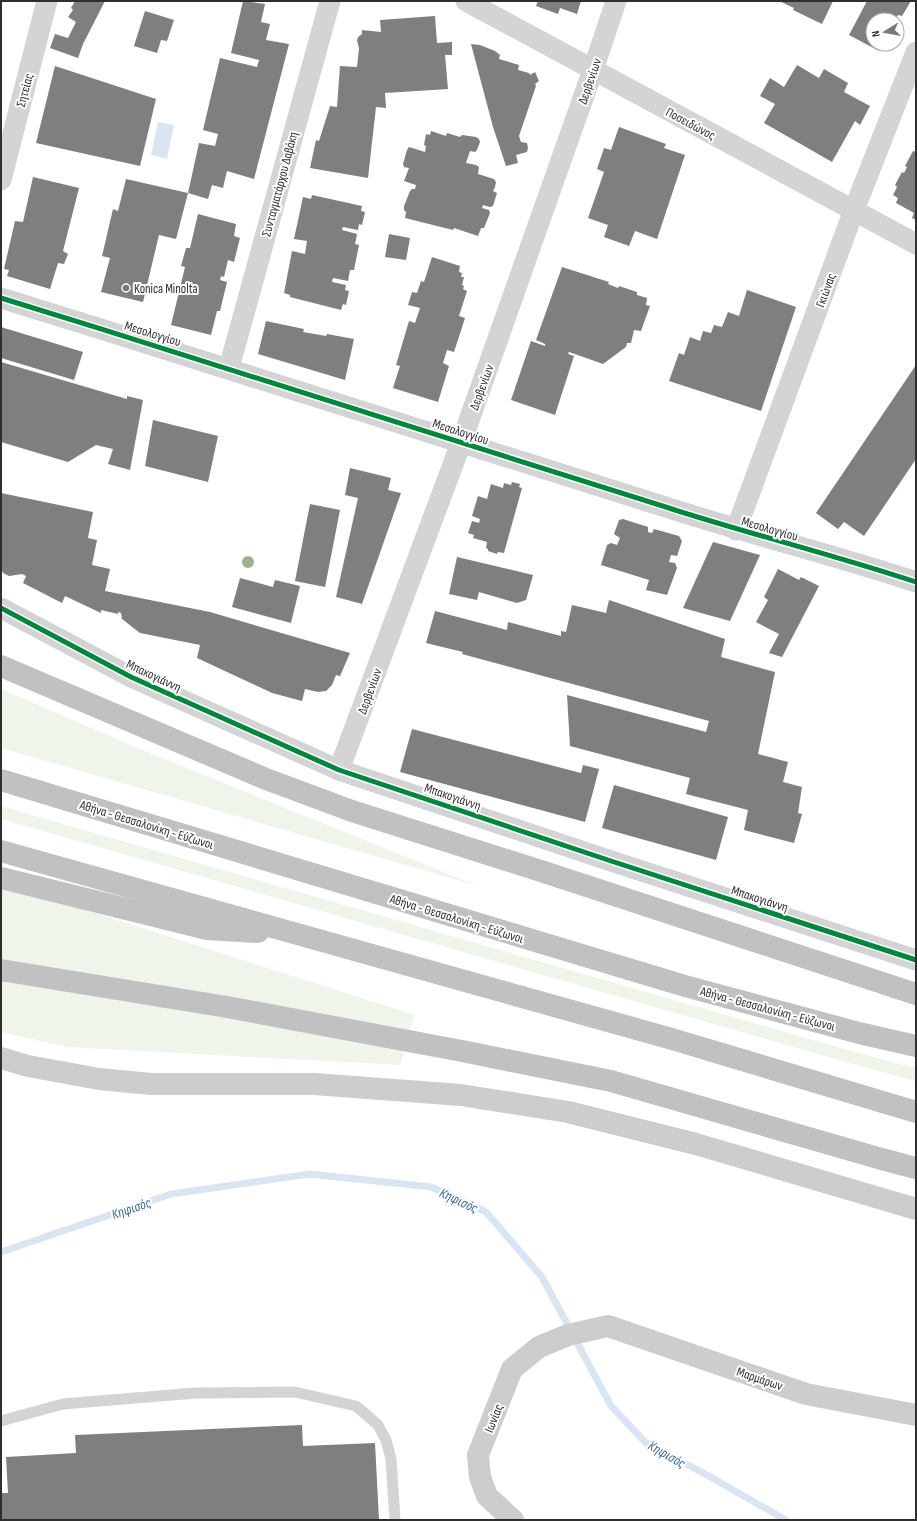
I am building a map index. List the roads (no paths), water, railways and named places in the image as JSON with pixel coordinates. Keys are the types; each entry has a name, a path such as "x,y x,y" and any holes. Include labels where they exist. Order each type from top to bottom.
{"highway":[{"path":"5,666 266,779 352,811 916,994"},
{"name":"Αθήνα - Θεσσαλονίκη - Εύζωνοι","path":"1,780 685,986 859,1033 916,1046"},
{"path":"1,851 672,1039 916,1112"},
{"path":"1,878 207,929 301,935"},
{"path":"1,970 227,1007 462,1051 611,1081 916,1168"}],"main road":[{"path":"1,1058 28,1066 100,1079 151,1084 314,1084 461,1095 568,1112 696,1144 916,1209"},
{"name":"Ιωνίας","path":"513,1520 487,1496 480,1477 478,1455 512,1369 539,1346 568,1335 608,1326"},
{"name":"Μαρμάρων","path":"608,1326 806,1394 916,1415"}],"street":[{"name":"Σητείας","path":"1,180 47,1"},
{"name":"Συνταγματάρχου Δαβάκη","path":"229,368 330,1"},
{"name":"Ποσειδώνος","path":"466,1 916,244"},
{"name":"Δερβενίων","path":"339,770 461,443 616,1"},
{"name":"Γκιώνας","path":"736,530 854,210 916,52"},
{"name":"Μεσολογγίου","path":"1,298 229,368 736,530 865,565 916,582"},
{"name":"Μπακογιάννη","path":"1,608 132,677 339,770 608,860 916,960"}],"lane":[{"path":"1,1421 63,1404 196,1393 295,1392 356,1406 378,1425 386,1440 391,1459 395,1520"}],"waterway":[{"name":"Κηφισός","path":"1,1252 171,1194 310,1174 431,1187 486,1212 542,1277 611,1406 646,1443 707,1475 786,1520"}],"place":[{"name":"Konica Minolta","path":"126,288"}]}
